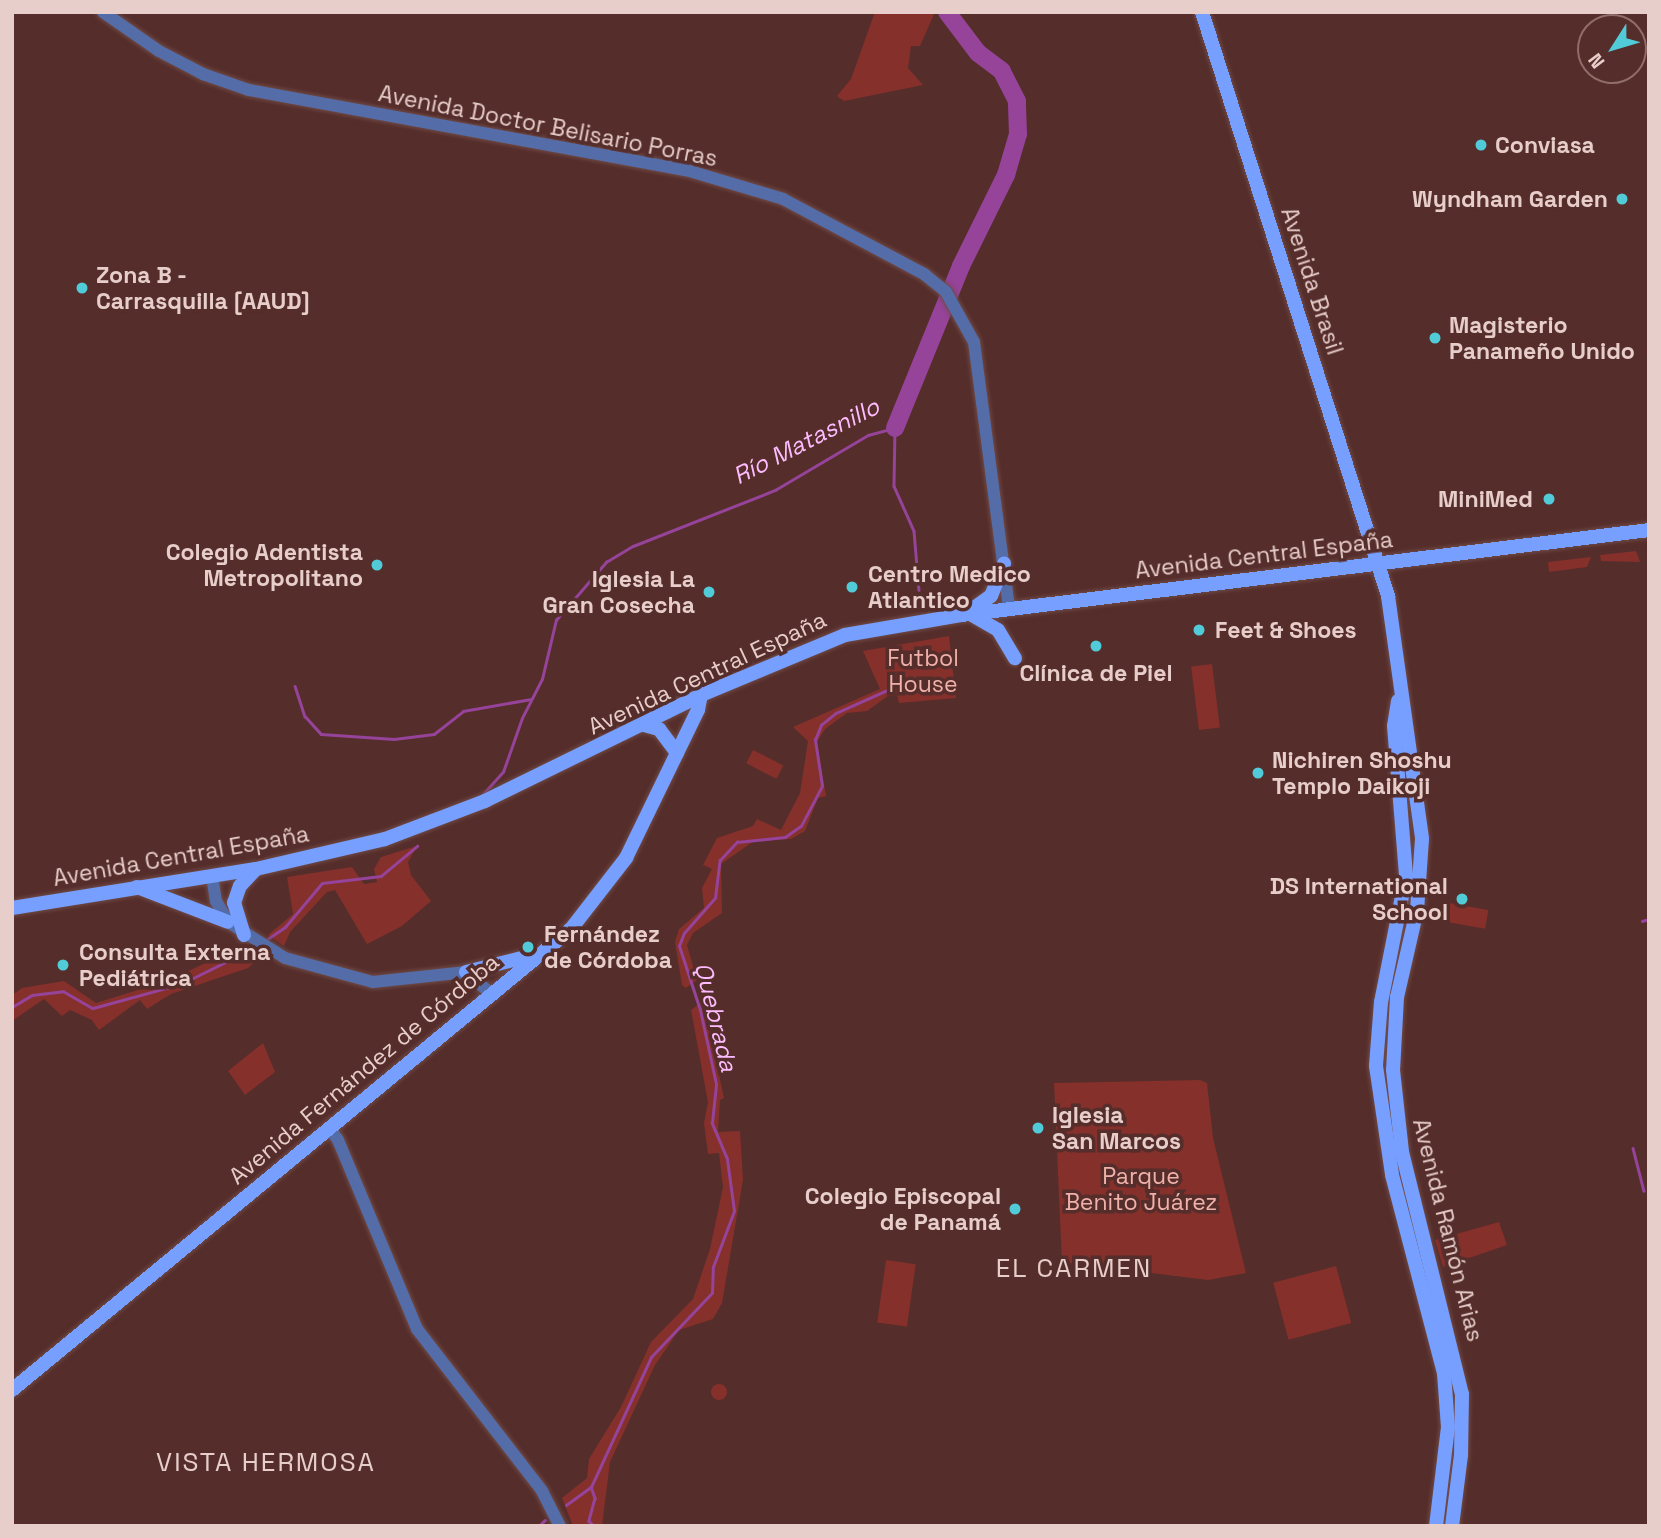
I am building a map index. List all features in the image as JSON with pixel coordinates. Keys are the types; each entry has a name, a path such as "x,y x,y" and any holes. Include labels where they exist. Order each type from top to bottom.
{"main road":[{"name":"Avenida Brasil","path":"1202,12 1381,563"},
{"name":"Avenida Central España","path":"12,908 256,869 349,849 430,823 644,725 701,695 845,635 966,615 1649,530"},
{"name":"Avenida Ramón Arias","path":"1381,563 1399,696 1408,725 1422,872 1397,997 1394,1083 1402,1152 1435,1273 1462,1394 1461,1455 1452,1526"},
{"path":"966,615 991,596 1004,564"},
{"path":"966,615 993,625 1016,658"},
{"name":"Avenida Fernández de Córdoba","path":"12,1390 571,929 606,888 625,858 677,753 701,695"},
{"name":"Avenida Ramón Arias","path":"1399,696 1394,726 1406,876 1381,1002 1376,1066 1385,1143 1444,1373 1448,1416 1436,1526"},
{"path":"644,725 659,729 677,753"},
{"path":"246,936 234,903 240,886 256,869"},
{"path":"137,887 228,922"},
{"path":"466,972 541,953"},
{"path":"1376,1066 1386,1070 1394,1083"},
{"path":"1420,1277 1435,1273"}],"street":[{"name":"Avenida Doctor Belisario Porras","path":"103,12 159,51 203,74 249,90 686,170 783,199 924,274 960,312 979,361 1009,610"},
{"path":"212,876 216,901 228,922 260,945 311,968 373,982 466,972 491,994"},
{"path":"329,1128 338,1140 417,1329 542,1491 559,1522"}],"green space":[{"path":"875,12 935,12 920,46 911,46 908,68 923,85 844,101 837,96 851,79"},
{"path":"1636,551 1640,562 1601,561 1600,555"},
{"path":"1591,557 1587,567 1549,572 1548,562"},
{"name":"Futbol House","path":"949,636 956,698 899,703 897,695 888,696 867,711 847,713 825,729 817,742 826,796 818,798 805,831 791,839 754,841 721,864 722,913 693,933 687,945 697,980 686,988 682,985 675,942 679,929 704,908 702,888 712,869 703,865 717,838 753,826 757,819 781,830 800,793 808,741 793,727 880,689 863,651"},
{"path":"1212,664 1220,728 1199,730 1191,667"},
{"path":"753,750 783,765 776,779 746,763"},
{"path":"417,846 408,862 411,875 431,901 402,926 367,944 335,890 327,892 290,932 284,946 268,935 293,914 287,877 352,867 364,884 377,882 374,869 381,857"},
{"path":"1449,903 1488,910 1485,929 1446,922"},
{"path":"243,945 260,957 248,968 171,994 147,1009 140,1000 99,1030 92,1020 70,1010 62,1016 44,999 12,1021 12,995 22,988 64,981 96,1003 170,980"},
{"path":"703,1001 724,1098 720,1100 718,1132 740,1131 743,1180 722,1303 713,1319 679,1330 655,1365 610,1462 602,1526 573,1526 562,1498 587,1478 589,1459 621,1407 651,1342 693,1299 710,1249 723,1187 719,1153 708,1154 704,1123 708,1102 691,1010"},
{"path":"263,1043 275,1072 245,1095 228,1071"},
{"name":"Parque Benito Juárez","path":"1200,1080 1207,1083 1213,1138 1246,1273 1208,1280 1062,1262 1054,1083"},
{"path":"1499,1222 1507,1245 1443,1267 1435,1240"},
{"path":"886,1260 916,1264 907,1327 877,1322"},
{"path":"1336,1266 1351,1323 1288,1340 1273,1283"},
{"path":"719,1384 727,1392 719,1400 711,1392"}],"waterway":[{"name":"Río Matasnillo","path":"895,428 961,266 1006,175 1018,134 1017,101 1002,71 978,53 947,12"},
{"name":"Río Matasnillo","path":"483,794 503,772 522,718 542,679 556,620 606,562 633,546 775,490 868,435 895,428 894,486 914,531 919,590"},
{"path":"295,686 305,716 321,734 394,739 434,734 463,711 531,699"},
{"name":"Quebrada","path":"566,1505 591,1487 651,1357 712,1293 713,1267 734,1211 727,1159 712,1123 716,1084 700,1010 679,946 684,933 715,898 720,860 737,842 785,837 801,826 822,786 815,740 821,725 836,713 892,688"},
{"name":"Río Matasnillo","path":"266,940 285,927 322,883 381,876 417,846"},
{"path":"1642,921 1649,919"},
{"name":"Río Matasnillo","path":"12,1007 32,995 63,991 93,1008 181,984 258,946"},
{"path":"1633,1148 1644,1191"},
{"path":"591,1487 595,1498 589,1521 594,1526"},
{"name":"Quebrada","path":"539,1526 545,1520"}],"place":[{"name":"Conviasa","path":"1481,145"},
{"name":"Wyndham Garden","path":"1622,199"},
{"name":"Zona B - Carrasquilla [AAUD]","path":"82,288"},
{"name":"Magisterio Panameño Unido","path":"1435,338"},
{"name":"MiniMed","path":"1549,499"},
{"name":"Colegio Adentista Metropolitano","path":"377,565"},
{"name":"Centro Medico Atlantico","path":"852,587"},
{"name":"Iglesia La Gran Cosecha","path":"709,592"},
{"name":"Feet & Shoes","path":"1199,630"},
{"name":"Clínica de Piel","path":"1096,646"},
{"name":"Nichiren Shoshu Templo Daikoji","path":"1258,773"},
{"name":"DS International School","path":"1462,899"},
{"name":"Fernández de Córdoba","path":"528,947"},
{"name":"Consulta Externa Pediátrica","path":"63,965"},
{"name":"Iglesia San Marcos","path":"1038,1128"},
{"name":"Colegio Episcopal de Panamá","path":"1015,1209"}],"district":[{"name":"EL CARMEN","path":"1074,1269"},
{"name":"VISTA HERMOSA","path":"266,1463"}]}
